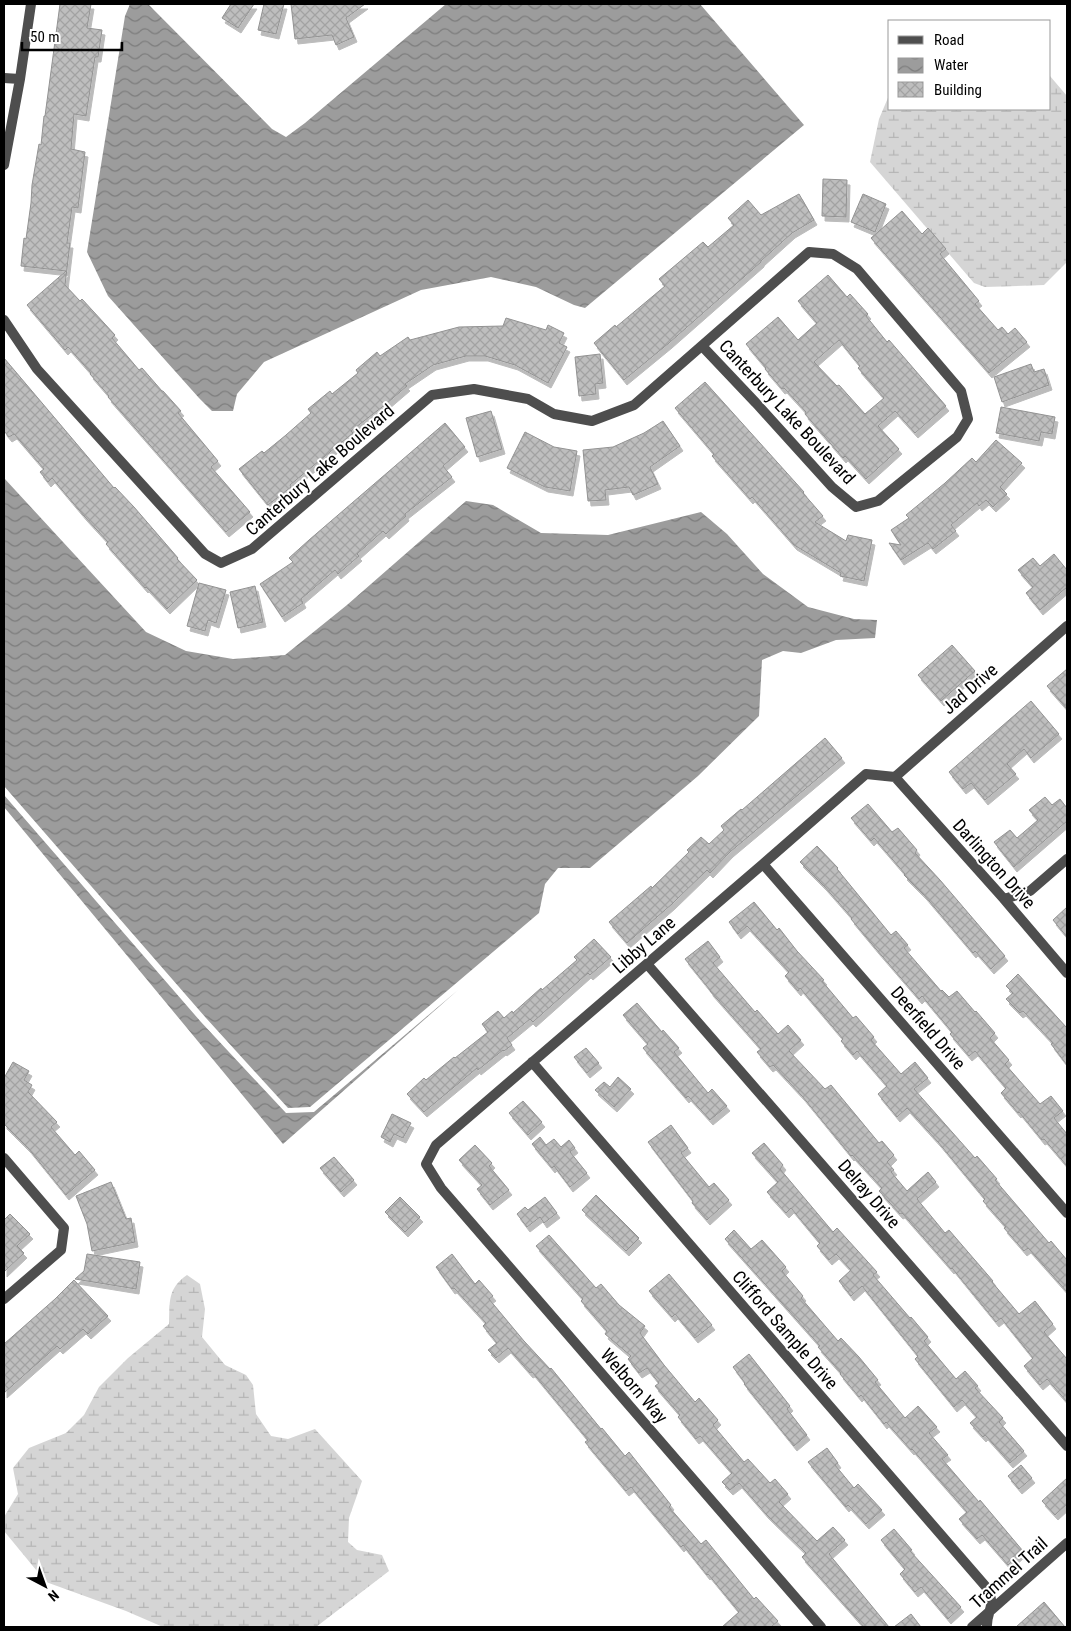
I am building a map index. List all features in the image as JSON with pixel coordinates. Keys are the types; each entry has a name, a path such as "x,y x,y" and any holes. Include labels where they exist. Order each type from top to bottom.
{"street":[{"path":"4,165 20,79 31,4"},
{"path":"4,78 20,79"},
{"name":"Canterbury Lake Boulevard","path":"4,320 44,376 205,554 221,563 252,549 432,395 474,389 528,399 554,414 592,421 634,405 810,252 833,254 858,269 961,391 968,419 957,437 878,501 856,507 832,488 702,346"},
{"name":"Jad Drive","path":"895,777 1067,626"},
{"name":"Libby Lane","path":"426,1164 436,1145 866,774 895,777"},
{"name":"Darlington Drive","path":"895,777 1067,973"},
{"path":"1004,899 1030,891 1067,859"},
{"name":"Deerfield Drive","path":"763,864 1067,1212"},
{"name":"Delray Drive","path":"647,964 1067,1446"},
{"name":"Clifford Sample Drive","path":"532,1062 987,1588 991,1596 988,1627"},
{"path":"4,1158 64,1228 61,1250 4,1299"},
{"name":"Welborn Way","path":"426,1164 441,1188 821,1627"},
{"name":"Trammel Trail","path":"972,1627 1067,1543"}],"green space":[{"path":"1051,77 1067,96 1067,262 1044,285 985,287 974,283 870,162 879,119 888,98 888,110 1051,110"},
{"path":"187,1275 200,1284 205,1309 202,1337 225,1365 246,1375 253,1385 256,1414 271,1436 288,1439 315,1429 362,1481 349,1518 348,1542 357,1550 382,1555 389,1571 316,1627 163,1627 126,1611 46,1582 4,1531 4,1517 18,1494 13,1468 29,1448 66,1433 84,1415 99,1387 128,1358 169,1324 171,1296 176,1285"}],"water":[{"path":"130,4 148,4 272,129 286,137 446,4 700,4 804,125 585,308 574,305 536,287 491,277 421,290 264,362 237,394 233,411 212,411 108,296 87,252 125,16"},
{"path":"4,478 146,632 186,651 233,659 285,655 347,605 466,501 493,505 541,533 608,535 701,512 727,534 763,574 808,607 854,619 877,620 875,638 836,640 801,653 783,651 762,660 759,716 698,776 590,868 558,868 545,884 539,913 310,1107 288,1108 206,1018 4,786"},
{"path":"4,795 201,1022 286,1113 314,1112 458,990 283,1144 4,807"}],"building":[{"path":"60,4 91,4 87,28 102,30 98,57 95,57 86,116 74,114 71,149 85,152 78,208 72,207 67,243 70,243 65,285 80,301 82,299 115,335 112,338 139,370 142,368 181,411 178,413 218,461 211,467 250,512 226,532 108,397 91,373 68,347 65,350 27,305 66,271 21,266 32,185 39,144 41,145"},
{"path":"231,4 254,4 238,28 222,18"},
{"path":"264,4 284,4 276,34 258,30"},
{"path":"291,4 365,4 346,18 354,37 336,45 332,35 295,39"},
{"path":"823,179 847,180 846,217 822,216"},
{"path":"799,194 814,220 792,233 669,343 624,380 594,343 665,286 659,279 703,242 708,247 734,225 728,218 748,200 761,215"},
{"path":"863,194 886,204 875,232 851,222"},
{"path":"902,211 922,234 928,228 946,249 940,254 979,301 975,304 998,330 1002,327 1008,334 1015,328 1027,342 989,373 871,238"},
{"path":"828,275 847,297 850,294 868,314 866,316 887,342 889,340 946,406 915,433 895,411 878,426 899,449 866,479 845,456 843,458 805,414 806,412 784,388 782,389 746,344 778,317 798,340 817,323 798,301","holes":["839,340 860,366 858,368 884,398 865,414 839,385 837,386 814,362"]},
{"path":"506,318 546,330 548,325 564,333 559,343 567,347 548,383 515,365 485,356 466,356 433,365 405,384 407,386 351,431 353,433 268,505 239,469 262,451 264,453 286,435 311,413 308,409 330,391 332,394 358,373 356,370 377,352 380,356 408,337 410,340 459,327 503,326"},
{"path":"600,354 603,383 595,384 596,394 579,396 575,357"},
{"path":"4,358 114,488 134,507 197,580 167,609 145,588 106,544 108,542 52,478 48,482 40,472 44,469 14,434 9,437 4,431"},
{"path":"1031,364 1034,372 1044,369 1049,385 1002,402 994,377"},
{"path":"705,382 804,492 823,516 815,522 846,541 848,535 872,540 864,581 840,576 841,573 794,545 752,497 750,499 712,456 714,454 675,408"},
{"path":"1001,407 1055,417 1052,434 1041,432 1039,441 996,433"},
{"path":"491,411 502,449 477,457 466,418"},
{"path":"663,421 680,446 650,467 658,484 633,495 629,487 605,490 606,500 588,501 583,450 613,447 644,433"},
{"path":"445,423 465,447 443,466 452,477 405,514 406,516 386,534 383,531 338,574 335,570 301,599 303,603 282,617 260,584 293,562 289,558"},
{"path":"525,432 554,447 577,451 570,491 545,487 507,468"},
{"path":"996,440 1022,463 1000,487 1007,494 993,507 986,500 979,506 977,503 951,525 956,531 933,549 928,543 901,560 889,543 901,545 891,530 909,518 906,515 972,458 976,462"},
{"path":"1054,554 1067,570 1067,587 1040,610 1026,593 1033,587 1018,570 1033,558 1040,566"},
{"path":"199,583 226,590 216,623 208,620 205,631 187,626"},
{"path":"255,586 263,622 238,628 230,592"},
{"path":"952,645 975,671 941,701 918,675"},
{"path":"1067,669 1067,709 1047,686"},
{"path":"1031,701 1059,734 1031,758 1024,749 1007,764 1016,774 985,800 971,783 963,789 949,772"},
{"path":"825,738 842,758 730,852 710,873 707,870 672,904 627,943 609,922 651,886 652,888 689,852 687,850 701,837 709,844 724,830 721,826"},
{"path":"1045,797 1052,805 1060,799 1067,808 1067,821 1014,867 994,842 1010,830 1017,838 1038,820 1029,810"},
{"path":"868,804 892,832 898,828 917,850 915,853 1005,956 991,969 975,951 973,953 874,838 871,841 851,818"},
{"path":"817,846 838,868 891,935 896,931 908,945 904,948 941,991 949,997 957,991 976,1011 995,1033 990,1038 1009,1060 1005,1064 1040,1104 1051,1096 1063,1111 1054,1118 1067,1134 1067,1166 1001,1093 1006,1088 975,1051 969,1056 922,996 919,999 852,918 800,862"},
{"path":"754,902 777,930 779,928 824,980 822,981 853,1018 856,1016 874,1037 871,1040 901,1074 915,1062 928,1078 914,1089 975,1158 977,1156 1049,1243 1051,1241 1067,1260 1067,1292 1028,1248 1024,1251 1004,1228 1006,1227 983,1201 985,1199 907,1108 897,1117 878,1094 887,1086 857,1051 853,1055 841,1041 843,1039 800,988 798,991 785,976 789,972 747,926 738,934 729,922"},
{"path":"1067,907 1067,937 1053,920"},
{"path":"594,939 611,957 590,975 588,973 533,1022 530,1019 507,1038 512,1045 478,1070 477,1068 424,1112 407,1094 424,1078 426,1080 488,1032 482,1024 498,1011 504,1018 512,1011 513,1013 541,988 542,990 577,960 574,957"},
{"path":"708,941 720,957 713,963 755,1012 757,1010 778,1034 788,1025 801,1040 789,1051 825,1089 831,1085 879,1143 882,1141 894,1155 887,1162 894,1170 891,1172 907,1191 928,1172 936,1182 917,1199 945,1233 949,1230 1019,1314 1035,1301 1053,1324 1044,1332 1067,1359 1067,1402 1047,1379 1040,1385 1024,1366 1033,1358 1001,1318 996,1322 952,1268 902,1213 900,1214 879,1191 882,1188 851,1156 802,1096 773,1065 770,1067 757,1052 761,1049 710,991 685,959"},
{"path":"1018,974 1067,1028 1067,1065 1051,1044 1053,1043 1023,1011 1020,1013 1006,999 1013,993 1006,986"},
{"path":"637,1003 662,1032 663,1030 679,1048 674,1052 708,1093 712,1089 727,1106 710,1120 688,1096 686,1098 643,1048 648,1044 623,1015"},
{"path":"586,1048 599,1063 587,1073 574,1057"},
{"path":"13,1062 29,1071 24,1080 32,1085 28,1092 57,1122 51,1127 75,1155 79,1151 95,1170 66,1195 28,1148 4,1124 4,1078"},
{"path":"618,1077 631,1089 614,1107 595,1090 604,1082 610,1087"},
{"path":"523,1101 542,1122 528,1135 509,1113"},
{"path":"392,1114 411,1123 403,1138 394,1134 390,1142 381,1137"},
{"path":"671,1125 688,1148 681,1153 709,1187 714,1183 729,1200 707,1220 692,1203 693,1201 648,1142"},
{"path":"540,1137 546,1145 554,1139 561,1147 569,1140 575,1148 570,1152 587,1173 570,1187 554,1166 552,1168 532,1144"},
{"path":"764,1143 783,1165 780,1169 833,1232 837,1228 877,1272 873,1275 928,1337 924,1341 956,1379 965,1371 978,1386 975,1388 1003,1418 999,1422 1024,1451 1010,1463 985,1435 983,1437 970,1423 977,1417 962,1400 954,1407 915,1359 918,1356 862,1286 851,1296 839,1281 851,1270 836,1254 829,1260 817,1246 820,1243 791,1208 786,1213 767,1192 778,1182 752,1153"},
{"path":"475,1145 492,1163 489,1166 509,1190 490,1205 477,1189 482,1185 459,1160"},
{"path":"334,1157 354,1180 341,1192 320,1168"},
{"path":"111,1182 126,1219 131,1218 135,1242 92,1251 87,1224 76,1196"},
{"path":"596,1195 639,1238 626,1251 582,1210"},
{"path":"400,1197 420,1217 405,1232 385,1212"},
{"path":"545,1197 557,1213 544,1223 540,1217 527,1227 517,1214 525,1207 528,1210"},
{"path":"10,1214 30,1234 17,1246 24,1253 4,1272 4,1220"},
{"path":"734,1230 751,1249 762,1240 786,1267 782,1271 803,1296 801,1298 838,1341 841,1338 859,1357 878,1380 875,1382 905,1418 918,1406 937,1427 929,1433 948,1455 942,1459 1023,1551 1008,1565 982,1535 977,1539 959,1519 967,1512 912,1449 886,1422 884,1424 861,1395 859,1397 818,1347 820,1346 725,1239"},
{"path":"549,1235 596,1288 601,1284 619,1305 645,1326 640,1333 695,1402 699,1398 718,1420 713,1425 744,1462 748,1459 770,1483 775,1479 788,1494 779,1502 817,1541 833,1527 845,1540 829,1554 889,1627 864,1627 802,1557 806,1553 766,1514 739,1483 730,1490 722,1482 732,1473 700,1436 696,1439 678,1417 680,1415 655,1386 659,1383 647,1368 639,1373 628,1359 631,1356 605,1334 607,1331 581,1301 583,1299 536,1246"},
{"path":"87,1254 140,1262 136,1289 75,1279 84,1271"},
{"path":"452,1254 475,1284 479,1280 493,1296 489,1299 524,1341 551,1368 625,1456 629,1452 671,1505 669,1507 701,1544 706,1540 754,1599 756,1597 778,1621 771,1627 722,1627 739,1612 708,1574 683,1545 681,1547 631,1487 626,1491 585,1442 588,1440 532,1372 530,1373 508,1348 496,1358 488,1350 497,1343 483,1326 486,1323 454,1288 452,1289 436,1267"},
{"path":"669,1274 712,1325 695,1338 675,1314 672,1317 649,1291"},
{"path":"74,1280 108,1316 88,1334 83,1329 60,1349 57,1346 4,1393 4,1344"},
{"path":"749,1354 790,1406 787,1409 807,1435 794,1446 744,1384 733,1367"},
{"path":"827,1448 838,1463 835,1465 854,1488 858,1484 882,1510 866,1524 848,1505 846,1507 808,1462"},
{"path":"1021,1465 1032,1478 1019,1489 1008,1476"},
{"path":"1067,1478 1067,1504 1055,1515 1042,1501"},
{"path":"894,1529 912,1550 910,1551 961,1607 948,1619 921,1587 915,1592 900,1574 905,1569 881,1540"},
{"path":"1044,1602 1065,1627 1016,1627"},
{"path":"911,1614 921,1627 894,1627"}]}
